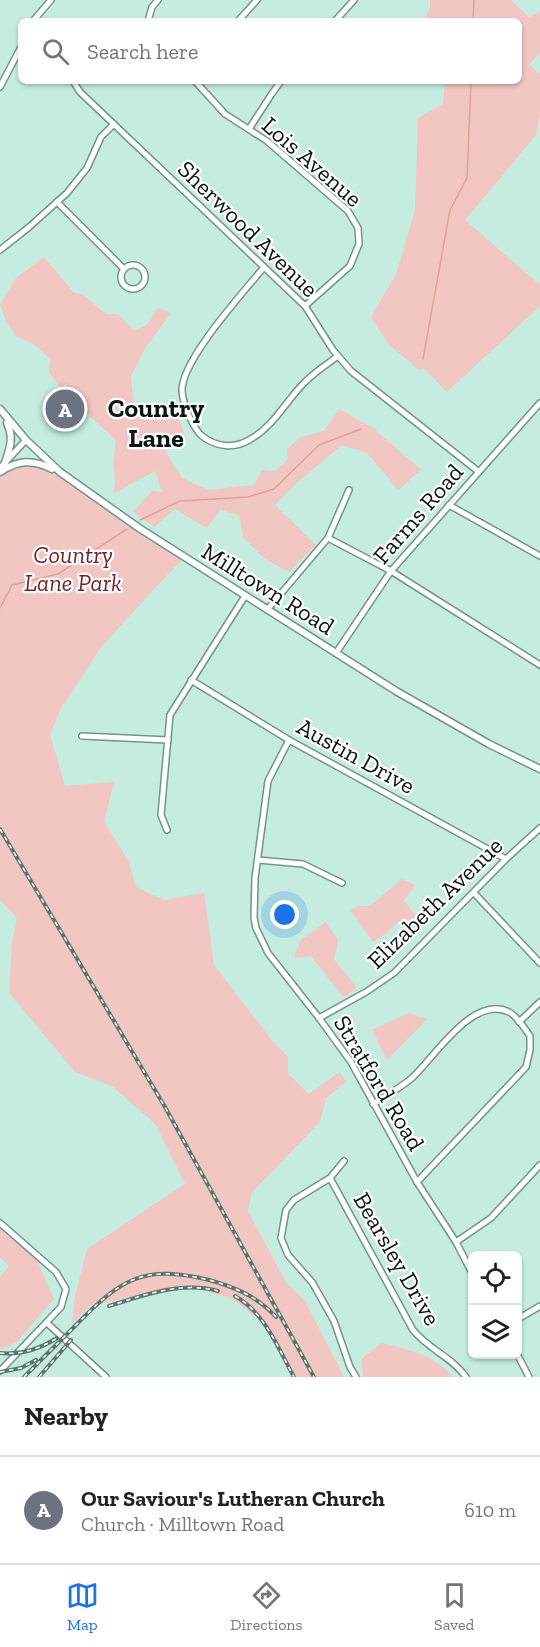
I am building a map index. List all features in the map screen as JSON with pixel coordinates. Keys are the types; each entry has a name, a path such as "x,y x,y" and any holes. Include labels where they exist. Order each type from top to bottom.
{"street":[{"path":"36,18 51,0"},
{"path":"149,18 152,7 158,0"},
{"path":"241,18 257,0"},
{"path":"341,18 354,0"},
{"path":"0,87 18,56"},
{"name":"Sherwood Avenue","path":"75,84 80,92 305,306 318,329 351,371 479,472"},
{"name":"Lois Avenue","path":"198,84 225,114 267,141 348,211 358,228 359,244 350,266 305,306"},
{"path":"249,129 279,84"},
{"path":"0,250 68,193 87,168 101,137 114,124"},
{"path":"57,202 124,269"},
{"path":"131,265 141,268 145,274 142,285 131,288 124,284 122,276 124,269 131,265"},
{"path":"264,267 218,324 198,352 186,375 182,390 186,408 201,435 214,443 229,447 249,441 264,430 306,381 338,356"},
{"name":"Farms Road","path":"336,653 391,571 539,406"},
{"path":"1,412 12,434 10,447 2,467"},
{"name":"Milltown Road","path":"1,412 26,440 60,472 139,528 336,653 489,744 540,769"},
{"path":"2,467 26,440"},
{"path":"2,467 25,460 41,463 60,472"},
{"path":"267,610 328,538 349,490"},
{"path":"449,505 539,553"},
{"path":"328,538 391,571 540,665"},
{"path":"167,830 161,814 170,715 245,596"},
{"name":"Austin Drive","path":"191,680 289,740 506,859"},
{"path":"82,736 168,740"},
{"name":"Stratford Road","path":"289,740 268,781 258,860 254,918 260,940 351,1062 417,1182 456,1242 468,1265"},
{"name":"Elizabeth Avenue","path":"319,1018 366,992 394,973 506,859 540,828"},
{"path":"258,860 303,864 342,883"},
{"path":"474,893 540,963"},
{"path":"519,1022 540,1002"},
{"path":"373,1104 411,1079 470,1018 482,1010 496,1009 509,1012 530,1036 530,1050 526,1066 417,1182"},
{"path":"344,1161 330,1178 307,1190 290,1205 282,1224 281,1238 288,1256 312,1282 334,1321 356,1377"},
{"path":"456,1242 491,1218 540,1165"},
{"name":"Bearsley Drive","path":"330,1178 413,1330 422,1342 461,1370 466,1377"},
{"path":"0,1223 56,1272 66,1289 62,1307 0,1371"},
{"path":"522,1317 540,1306"},
{"path":"47,1323 106,1377"},
{"path":"520,1359 529,1377"}],"green space":[{"path":"430,0 511,0 529,17 540,11 540,53 529,65 540,74 540,114 536,135 465,220 540,285 540,306 447,392 424,368 419,370 389,345 371,317 396,274 415,211 418,118 443,104 445,84 522,84 522,18 425,18 430,8"},
{"path":"44,257 74,293 82,294 106,314 118,314 134,331 147,325 158,308 171,313 146,347 131,376 135,417 178,415 186,440 165,451 182,478 208,490 254,485 262,470 275,471 288,459 287,449 301,437 324,431 339,409 373,428 421,470 398,490 367,453 342,445 293,486 275,505 316,545 289,572 265,559 243,537 239,515 220,510 207,528 175,509 154,527 133,512 152,491 162,492 155,471 113,494 115,480 113,461 116,440 64,393 49,372 50,359 35,345 16,336 6,321 0,304 16,278"},
{"name":"Country Lane Park","path":"25,461 60,472 184,557 102,646 60,710 50,735 65,786 114,782 104,822 128,860 136,887 164,900 204,893 214,965 271,1039 288,1057 288,1074 309,1094 340,1072 346,1082 326,1098 320,1122 252,1192 248,1211 287,1284 305,1301 344,1377 295,1377 268,1326 231,1298 183,1285 90,1306 72,1324 74,1300 87,1249 185,1184 155,1124 112,1086 75,1072 9,993 12,944 17,918 0,900 0,472"},
{"path":"402,879 415,885 404,901 417,917 398,922 373,942 350,910 359,906 370,906"},
{"path":"326,922 338,940 334,959 357,988 343,997 311,956 294,957 301,940"},
{"path":"408,1013 427,1019 387,1060 372,1030"},
{"path":"0,1229 36,1258 54,1299 17,1342 2,1349 0,1348 0,1277 9,1266 0,1257"},
{"path":"382,1343 430,1359 439,1364 452,1377 363,1377 361,1359"}],"waterway":[{"path":"473,18 474,0"},
{"path":"423,359 450,210 467,178 471,84"},
{"path":"140,520 180,501 248,497 274,489 319,445 361,429"},
{"path":"0,608 12,585 58,574 127,529"}],"railway":[{"path":"0,829 165,1107 314,1377"},
{"path":"24,1377 106,1296 120,1286 150,1275 186,1275 219,1283 254,1298 276,1317"},
{"path":"109,1306 176,1288 204,1288 218,1291"},
{"path":"235,1296 263,1321 294,1377"},
{"path":"0,1353 30,1350 57,1338"},
{"path":"39,1377 71,1340"},
{"path":"0,1372 21,1368 36,1360"}],"place":[{"name":"Our Saviour's Lutheran Church","path":"65,409"}],"district":[{"name":"Country Lane","path":"156,423"}]}
